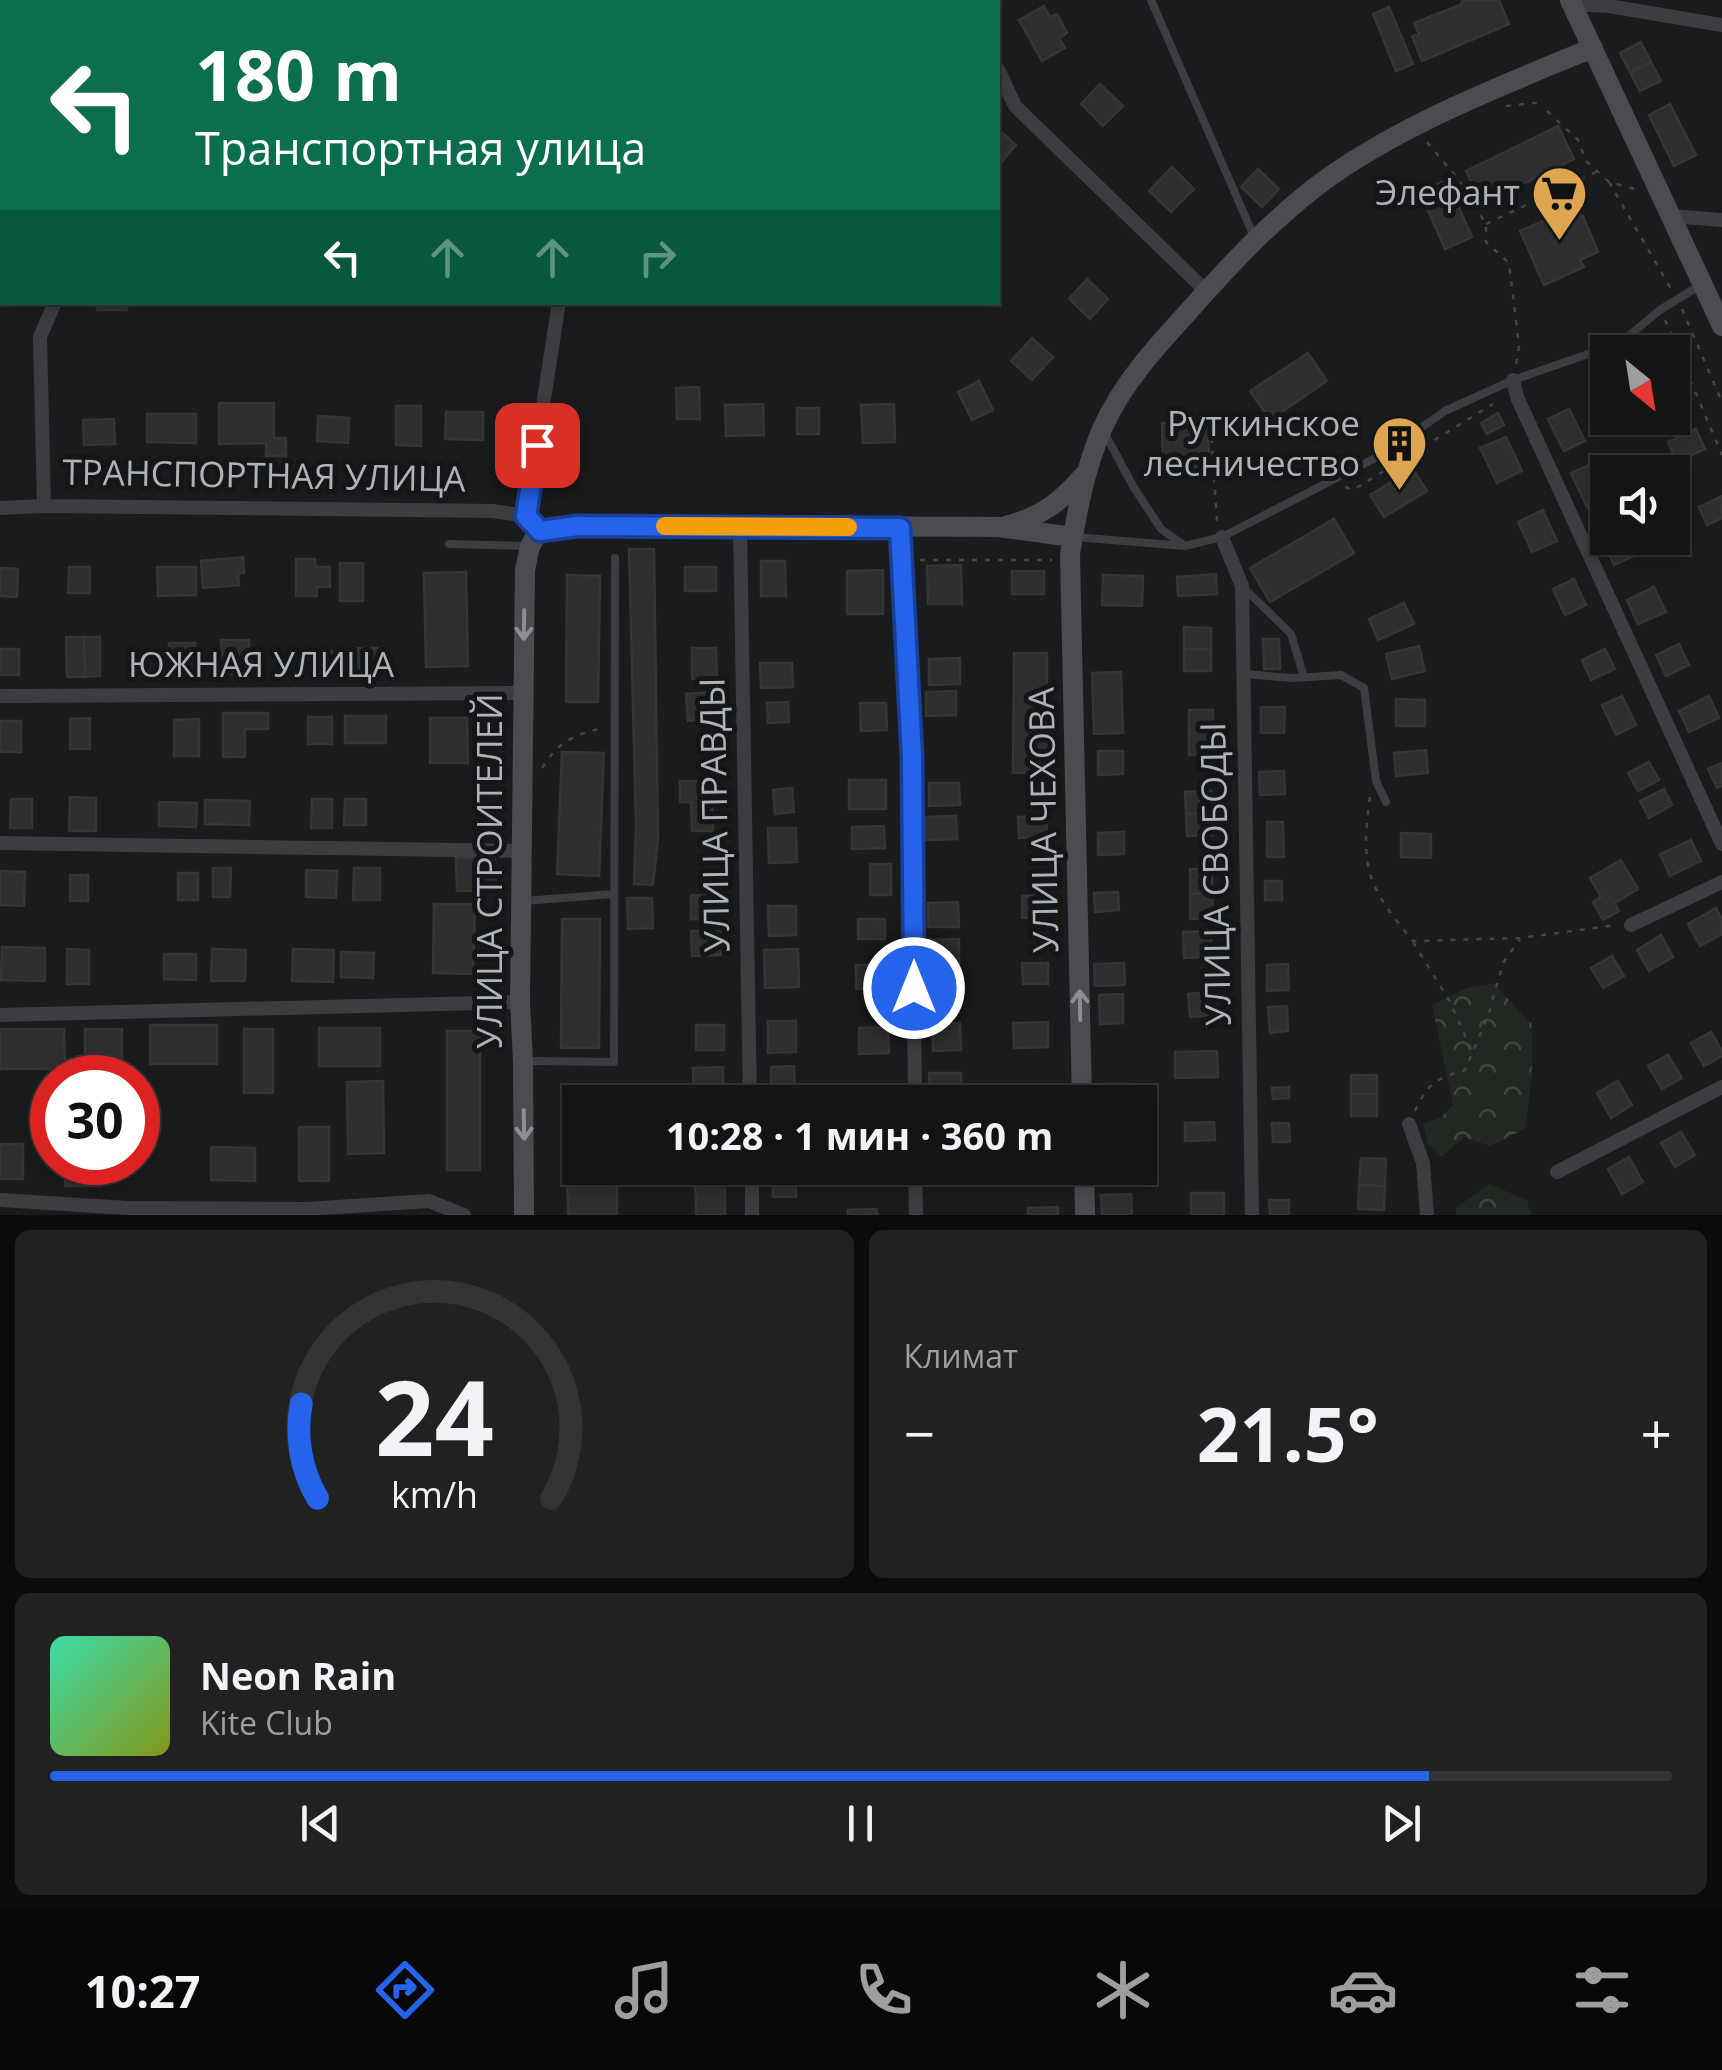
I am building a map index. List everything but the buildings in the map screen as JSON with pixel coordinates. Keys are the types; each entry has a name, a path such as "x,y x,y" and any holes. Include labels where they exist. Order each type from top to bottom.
{"street":[{"path":"1571,2 1722,25"},
{"path":"1571,2 1722,326"},
{"path":"999,527 1073,537 1085,474 1102,428 1129,381 1256,239 1313,190 1387,142 1592,48"},
{"path":"1002,92 1206,292"},
{"path":"1671,216 1722,220"},
{"path":"44,506 40,336 53,305"},
{"path":"532,531 559,305"},
{"path":"1514,386 1722,844"},
{"path":"999,527 1049,510 1085,474"},
{"name":"ТРАНСПОРТНАЯ УЛИЦА","path":"0,508 493,511 532,531 578,526 999,527"},
{"name":"УЛИЦА ПРАВДЫ","path":"740,526 750,1085"},
{"path":"900,528 912,757 915,1085"},
{"name":"УЛИЦА СВОБОДЫ","path":"1219,530 1242,586 1252,1215"},
{"name":"УЛИЦА СТРОИТЕЛЕЙ","path":"524,1215 520,1002 522,693 525,570 532,531"},
{"name":"УЛИЦА ЧЕХОВА","path":"1073,537 1070,554 1082,1085"},
{"name":"ЮЖНАЯ УЛИЦА","path":"0,696 522,693"},
{"path":"0,844 521,851"},
{"path":"1631,926 1722,882"},
{"path":"0,1016 520,1002"},
{"path":"1557,1172 1722,1087"},
{"path":"1408,1124 1423,1163 1427,1215"},
{"path":"752,1185 752,1215"},
{"path":"915,1185 916,1215"},
{"path":"1084,1185 1084,1215"},
{"path":"0,1200 128,1212 306,1212 429,1201 464,1215"}],"lane":[{"path":"1151,0 1256,239"},
{"path":"1073,537 1185,546 1385,452 1445,411 1620,343 1660,310 1702,284"},
{"path":"1102,428 1161,529 1185,546"},
{"path":"449,544 532,531"},
{"path":"523,1061 614,1062 615,558"},
{"path":"1242,586 1291,634 1304,677"},
{"path":"1243,674 1342,675 1364,688 1376,781 1386,802"},
{"path":"521,901 614,894"}],"path":[{"path":"1547,112 1578,140 1586,162 1608,182 1677,299 1722,402"},
{"path":"1327,482 1353,490 1514,386 1519,346 1509,263 1486,242 1486,224 1458,179 1423,137"},
{"path":"1486,224 1597,172"},
{"path":"1608,182 1646,191"},
{"path":"1660,310 1722,455"},
{"path":"1210,412 1219,530"},
{"path":"902,560 1057,560"},
{"path":"542,768 553,751 575,734 615,726"},
{"path":"1376,781 1365,839 1370,880 1449,1000 1473,1052"},
{"path":"1412,941 1521,938 1620,925 1646,917"},
{"path":"1408,1124 1424,1091 1438,1078 1465,1070 1488,1016 1503,963 1521,938"}],"green space":[{"path":"1493,983 1532,1024 1532,1077 1525,1129 1490,1146 1464,1137 1442,1156 1428,1145 1423,1124 1441,1117 1453,1105 1432,1005 1467,988"},
{"path":"1489,1184 1527,1200 1531,1215 1456,1215 1456,1208"}],"slow traffic":[{"path":"665,526 848,527"}],"place":[{"name":"Элефант","path":"1559,242"},
{"name":"Руткинское лесничество","path":"1399,493"}],"route":[{"path":"537,445 526,516 540,531 578,526 900,528 912,757 914,988"}]}
